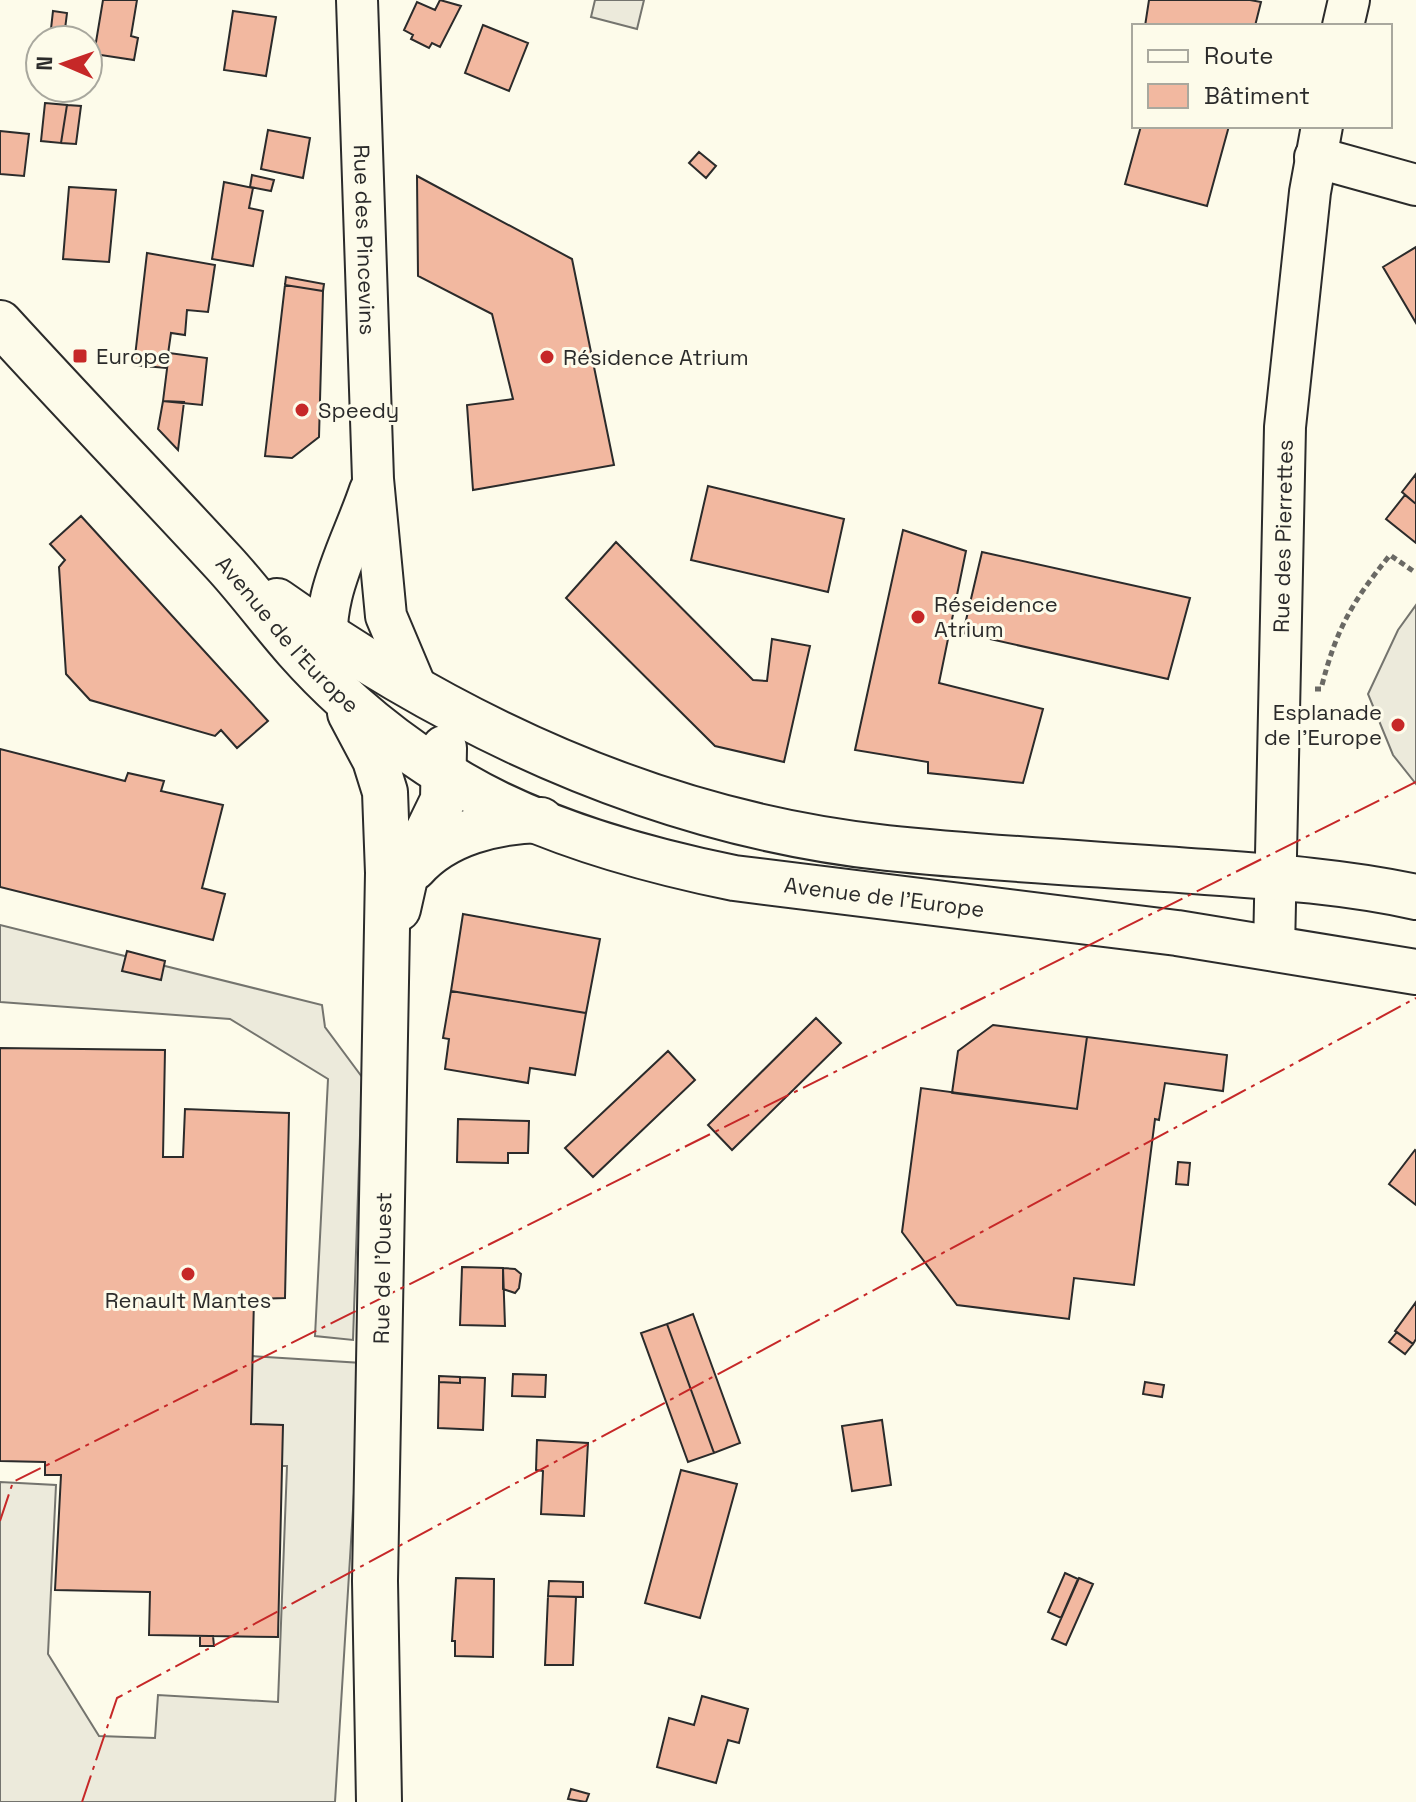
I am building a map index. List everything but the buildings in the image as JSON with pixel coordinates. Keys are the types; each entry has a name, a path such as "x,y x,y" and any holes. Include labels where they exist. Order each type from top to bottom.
{"main road":[{"path":"0,323 226,565"},
{"name":"Avenue de l'Europe","path":"226,565 268,595 333,664 383,731 543,820 607,846 734,878 1177,933 1416,972"},
{"name":"Avenue de l'Europe","path":"226,565 333,664 418,692 607,782 725,819 817,838 926,851 1276,877 1367,886 1416,897"},
{"path":"333,664 375,760 385,792 389,955"},
{"path":"389,955 405,878 440,811 439,728 418,692"},
{"path":"385,792 407,768 437,761 482,738 515,740"},
{"path":"405,878 438,847 460,836 506,823 543,820"},
{"name":"Rue de l'Ouest","path":"379,1802 375,1581 389,955"},
{"name":"Rue de l'Ouest","path":"353,1802 375,1581"}],"street":[{"name":"Rue des Pincevins","path":"357,0 373,479 386,616 418,692"},
{"path":"1343,24 1349,0"},
{"path":"1319,141 1416,185"},
{"name":"Rue des Pierrettes","path":"1274,950 1285,427 1319,141"},
{"path":"333,664 334,584 373,479"},
{"path":"268,595 307,598 334,584"},
{"path":"333,664 386,616"}],"path":[{"path":"1281,693 1321,689 1333,641 1357,597 1390,555 1416,573"}],"shaded area":[{"path":"595,0 644,0 637,29 591,17"},
{"name":"Esplanade de l'Europe","path":"1416,605 1416,784 1393,755 1368,694 1398,630"},
{"path":"0,925 322,1005 325,1027 362,1077 353,1340 315,1336 328,1079 230,1019 0,1002"},
{"path":"252,1356 362,1363 335,1802 0,1802 0,1482 56,1485 48,1654 99,1736 155,1738 158,1695 278,1702 287,1466 249,1466"}],"power":[{"path":"0,1521 13,1482 1416,782"},
{"path":"82,1802 117,1698 1416,998"}],"place":[{"name":"Europe","path":"80,356"},
{"name":"Résidence Atrium","path":"547,357"},
{"name":"Speedy","path":"302,410"},
{"name":"Réseidence Atrium","path":"918,617"},
{"name":"Esplanade de l'Europe","path":"1398,725"},
{"name":"Renault Mantes","path":"188,1274"}]}
